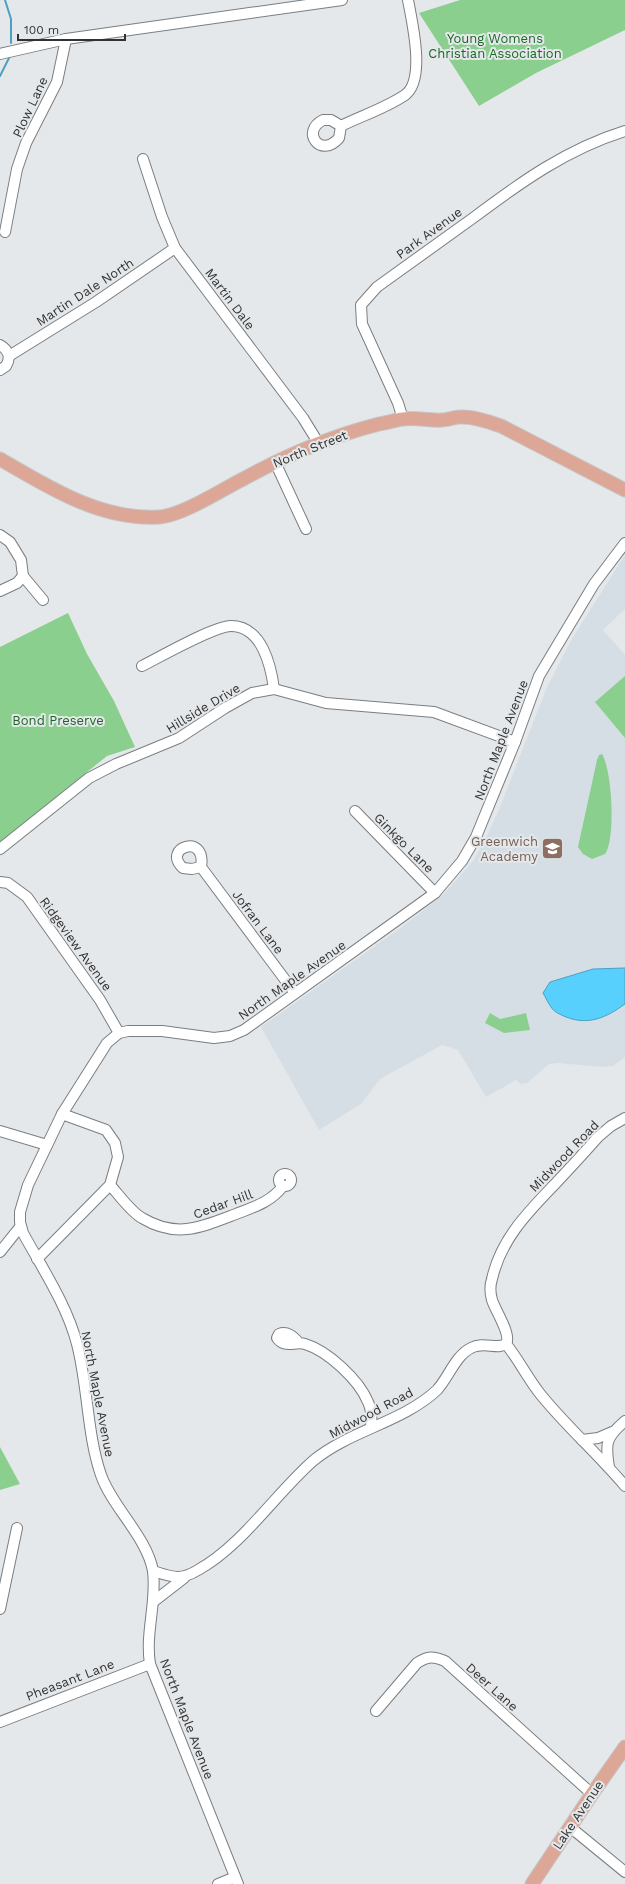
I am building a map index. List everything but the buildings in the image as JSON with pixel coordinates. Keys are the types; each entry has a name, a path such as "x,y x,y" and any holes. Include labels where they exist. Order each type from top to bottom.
{"main road":[{"name":"North Street","path":"0,459 54,491 99,508 118,514 142,517 162,517 183,509 275,462 363,428 403,419 442,420 462,417 491,422 625,490"},
{"name":"Lake Avenue","path":"532,1884 592,1794 625,1748"}],"street":[{"path":"0,54 66,39 342,0"},
{"path":"341,126 406,94 414,83 416,49 408,0"},
{"name":"Plow Lane","path":"5,232 17,169 26,143 57,82 66,39"},
{"name":"Park Avenue","path":"403,419 398,403 362,324 361,305 377,288 527,178 565,155 604,137 625,131"},
{"name":"Martin Dale","path":"143,159 162,217 175,248 303,418 319,444"},
{"name":"Martin Dale North","path":"0,370 6,366 9,356 96,302 175,248"},
{"path":"0,346 9,356"},
{"path":"275,462 306,529"},
{"path":"0,535 10,542 21,560 23,576 43,600"},
{"name":"North Maple Avenue","path":"119,1033 140,1030 214,1038 230,1036 244,1030 435,893 462,861 476,837 515,742 539,676 594,584 625,543"},
{"path":"0,591 17,583 23,576"},
{"path":"142,666 216,629 232,626 246,630 260,642 271,670 274,689"},
{"name":"Hillside Drive","path":"0,849 89,778 116,764 179,738 224,708 252,694 274,689 326,703 434,712 515,742"},
{"name":"Ginkgo Lane","path":"355,811 435,893"},
{"name":"Jofran Lane","path":"201,867 295,993"},
{"name":"Ridgeview Avenue","path":"0,882 8,883 26,897 100,1000 119,1033"},
{"path":"0,1252 20,1227 20,1212 28,1185 62,1114 108,1043 119,1033"},
{"path":"37,1260 110,1185 118,1157 115,1143 106,1130 62,1114"},
{"name":"Midwood Road","path":"153,1602 184,1578 200,1570 221,1554 314,1461 339,1444 415,1407 437,1389 463,1354 469,1349 483,1344 499,1346 506,1344 508,1337 492,1300 490,1290 492,1278 509,1235 525,1215 598,1137 611,1126 625,1118"},
{"path":"0,1131 47,1145"},
{"name":"Cedar Hill","path":"110,1185 141,1218 163,1227 182,1230 193,1230 212,1224 265,1203 277,1194 283,1186"},
{"name":"North Maple Avenue","path":"20,1227 59,1299 74,1334 98,1465 102,1477 137,1536 151,1564 153,1571 153,1602 148,1642 150,1664 237,1880"},
{"path":"299,1343 318,1350 342,1367 353,1379 369,1403 372,1427"},
{"path":"506,1344 515,1354 540,1394 570,1429 609,1467 625,1486"},
{"path":"582,1440 598,1438 612,1432 625,1421"},
{"path":"609,1467 607,1457 608,1440 612,1432"},
{"path":"0,1609 17,1528"},
{"path":"153,1571 174,1578 184,1578"},
{"name":"Deer Lane","path":"376,1711 417,1663 425,1658 433,1656 445,1661 592,1794"},
{"name":"Pheasant Lane","path":"0,1722 150,1664"},
{"path":"570,1827 625,1872"},
{"path":"218,1884 237,1880"}],"shaded area":[{"name":"Greenwich Academy","path":"625,555 625,609 603,630 625,655 625,1057 613,1066 602,1067 559,1063 549,1064 527,1083 521,1084 516,1080 486,1097 458,1050 442,1045 380,1079 361,1104 319,1130 261,1027 406,924 444,894 473,861 487,836 500,807 547,687 573,637"}],"green space":[{"name":"Young Womens Christian Association","path":"460,0 625,0 625,30 536,73 479,106 419,13"},
{"name":"Bond Preserve","path":"68,613 87,654 114,701 135,747 107,756 0,842 0,647"},
{"path":"625,676 625,738 595,702"},
{"path":"602,754 608,774 610,789 612,820 611,834 605,854 592,859 583,854 578,847 597,760 599,755"},
{"path":"490,1013 500,1019 526,1013 530,1030 504,1033 485,1023"},
{"path":"0,1447 20,1484 0,1490"}],"water":[{"path":"625,968 625,1004 611,1013 597,1019 582,1021 566,1017 552,1009 543,993 550,982 593,969"}],"waterway":[{"path":"5,0 11,19 11,43"},
{"path":"0,76 10,56"}],"place":[{"name":"Greenwich Academy","path":"553,848"}]}
